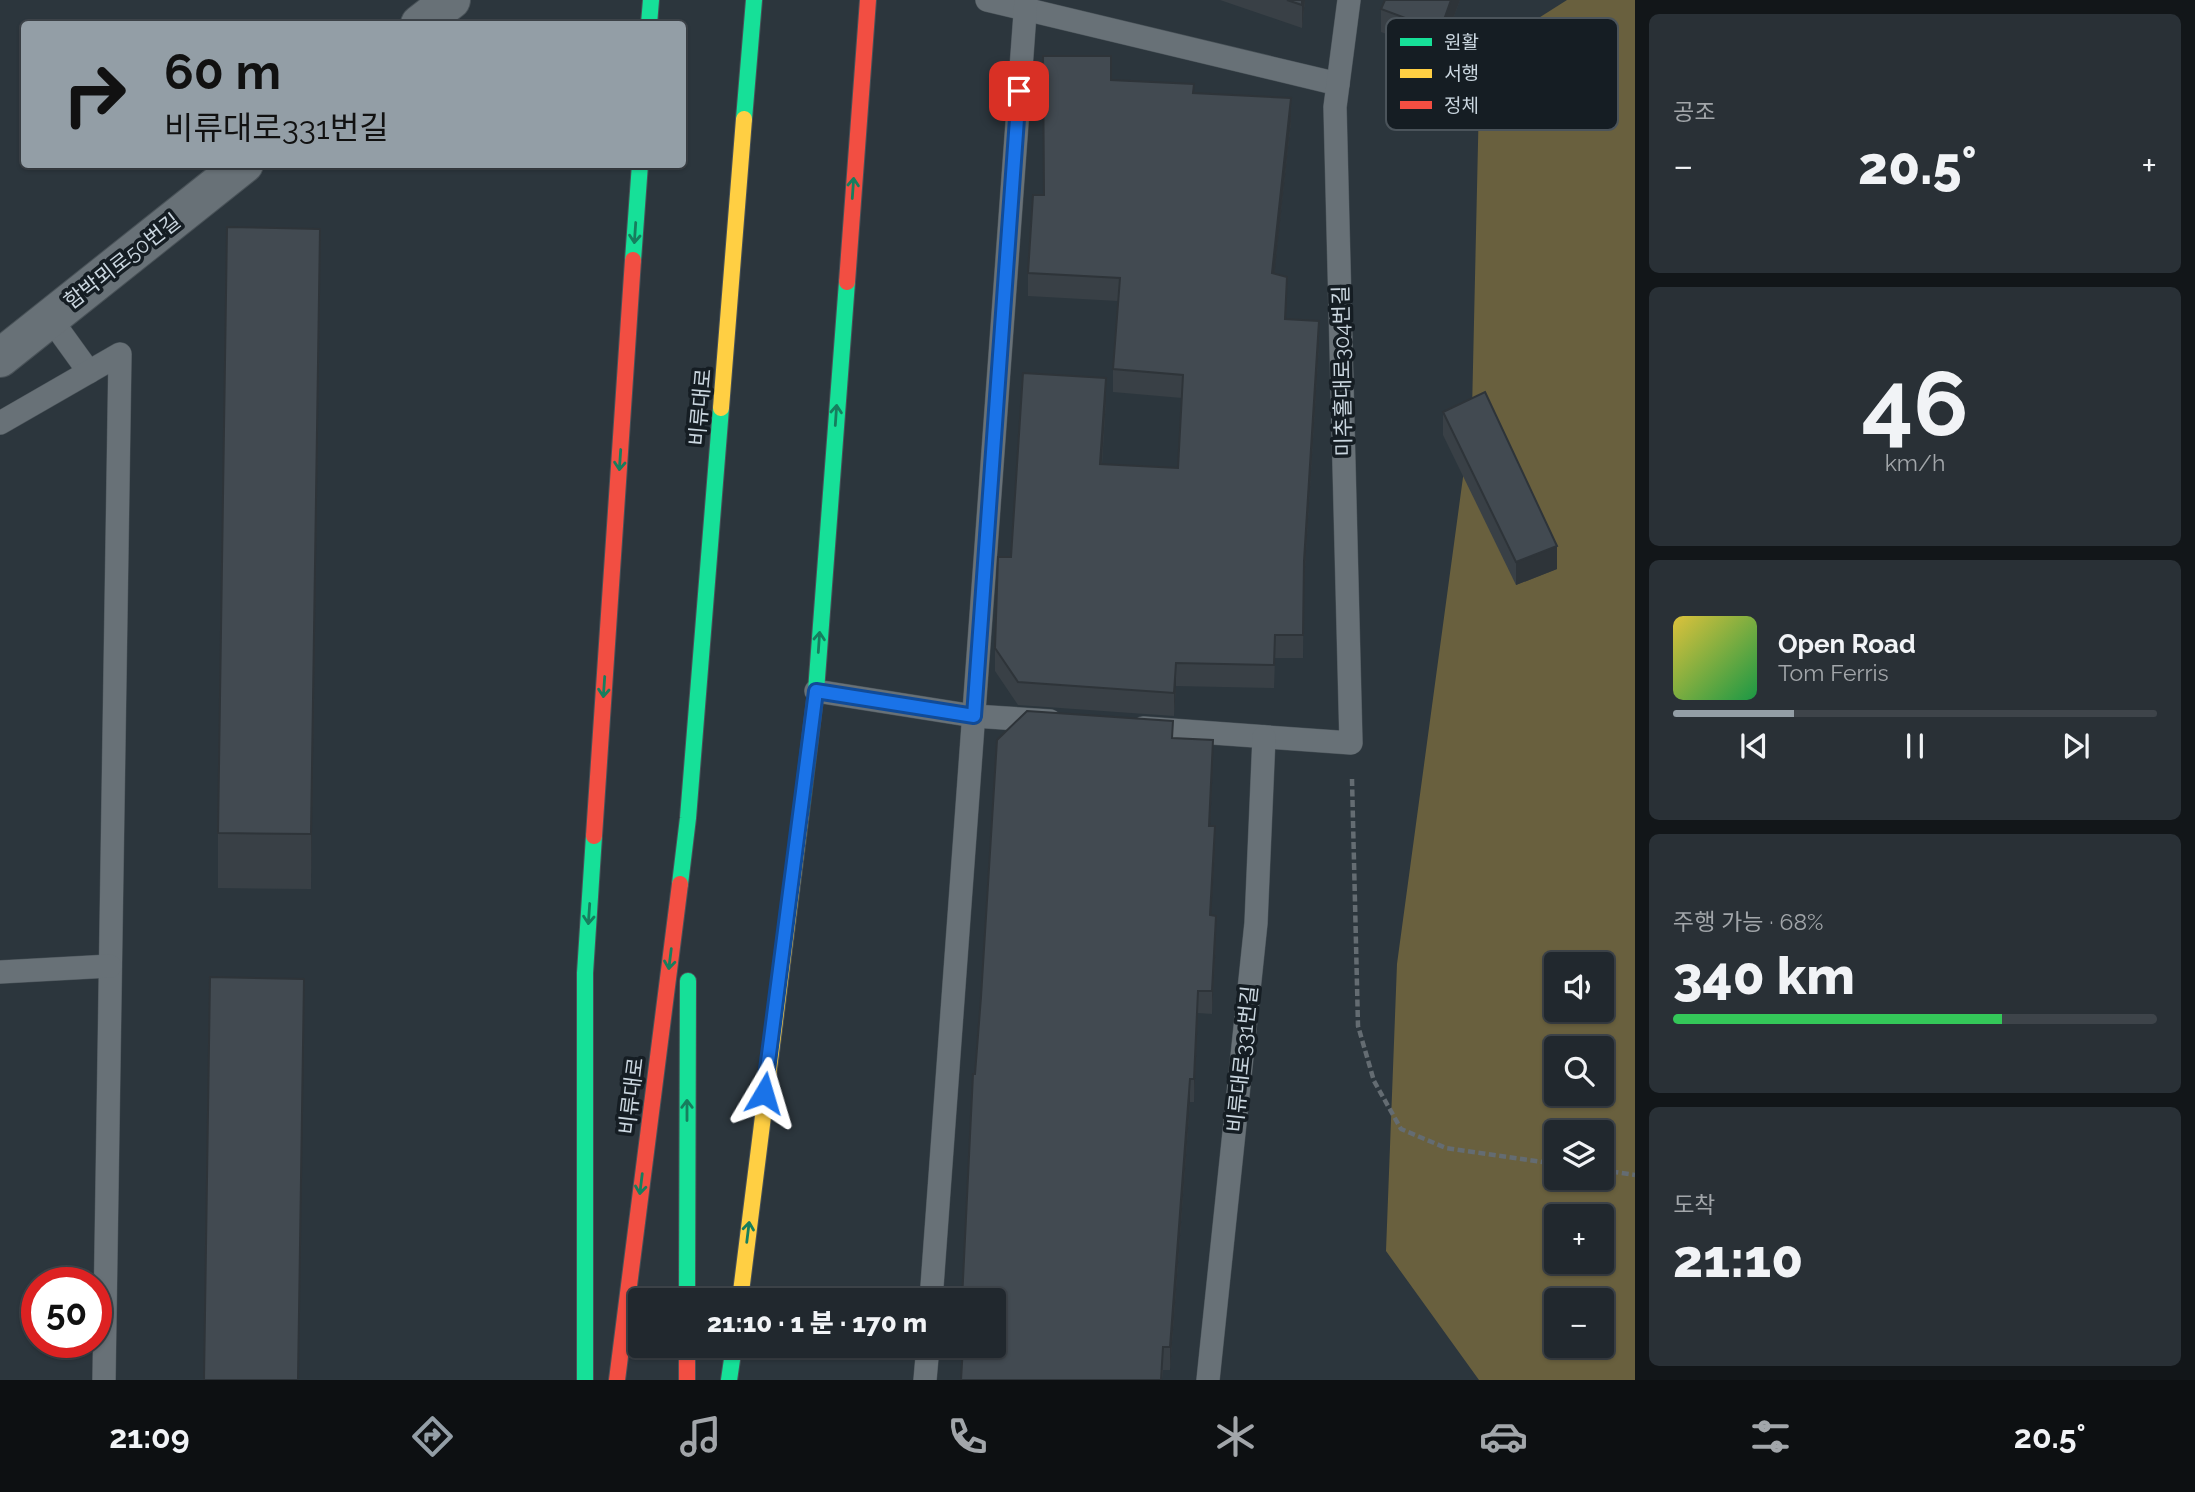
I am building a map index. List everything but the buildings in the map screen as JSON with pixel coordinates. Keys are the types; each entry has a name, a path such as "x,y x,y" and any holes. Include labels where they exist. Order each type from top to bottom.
{"main road":[{"path":"649,21 651,0"},
{"name":"비류대로","path":"617,1380 688,818 754,0"},
{"path":"741,1288 816,691 867,0"},
{"path":"585,1380 585,973 639,168"},
{"name":"비류대로","path":"687,1288 688,818"},
{"path":"687,1358 687,1380"},
{"path":"729,1380 732,1358"}],"street":[{"path":"425,21 451,0"},
{"name":"함박뫼로50번길","path":"0,358 239,168"}],"lane":[{"path":"987,0 1026,5 1338,83"},
{"name":"미추홀대로304번길","path":"1349,0 1335,120 1351,743"},
{"path":"932,1288 1026,5"},
{"path":"50,318 89,372"},
{"path":"0,424 120,354 104,1380"},
{"path":"816,691 974,716 1071,723"},
{"path":"1126,727 1351,743"},
{"name":"비류대로331번길","path":"1208,1380 1256,923 1264,737"},
{"path":"0,972 110,966"},
{"path":"925,1380 927,1358"}],"path":[{"path":"1351,743 1358,1026 1374,1081 1401,1129 1446,1148 1544,1162"},
{"path":"1614,1172 1635,1175"}],"shaded area":[{"path":"1567,0 1635,0 1635,1380 1479,1380 1386,1251 1397,964 1472,411 1478,130 1618,130 1618,18 1539,18"}],"traffic: fast":[{"path":"649,21 651,0"},
{"path":"744,119 754,0"},
{"path":"633,260 640,168"},
{"path":"801,813 816,691 847,282"},
{"path":"680,884 688,818 721,408"},
{"path":"585,1380 585,973 594,836"},
{"path":"687,1288 688,981"},
{"path":"729,1380 732,1358"}],"traffic: slow":[{"path":"721,408 744,119"},
{"path":"742,1288 801,813"}],"traffic: jam":[{"path":"847,282 868,0"},
{"path":"594,836 633,260"},
{"path":"617,1380 680,884"},
{"path":"687,1358 687,1380"}],"route":[{"path":"764,1093 816,691 974,716 1019,91"}]}
